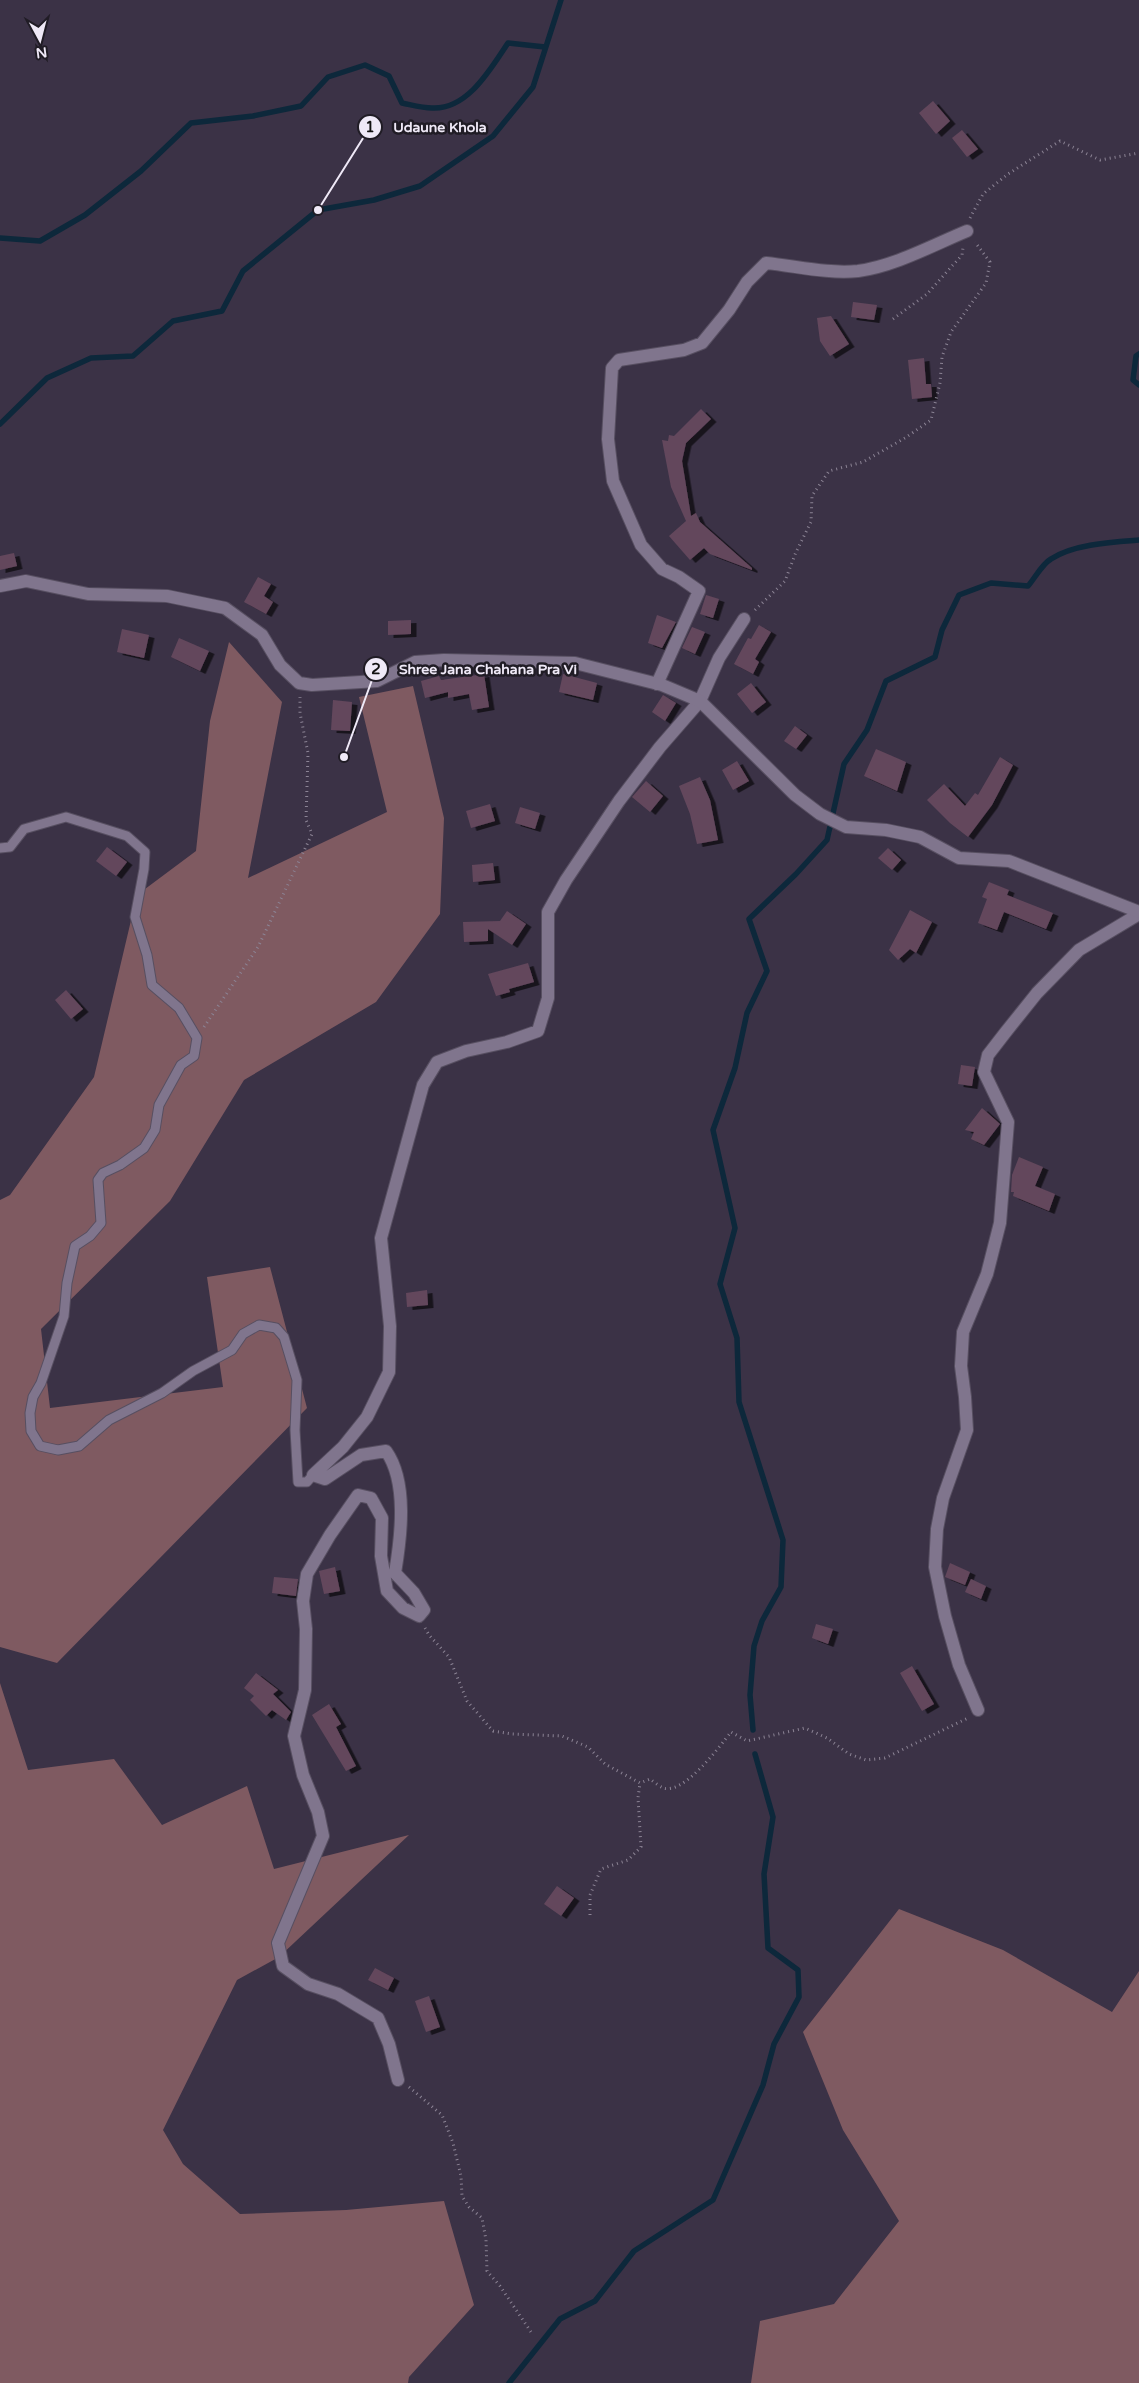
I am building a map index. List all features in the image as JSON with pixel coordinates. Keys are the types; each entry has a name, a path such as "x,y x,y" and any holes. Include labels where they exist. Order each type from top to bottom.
{"street":[{"path":"657,684 699,591 679,577 662,569 641,545 613,481 608,439 612,368 619,360 626,358 684,350 702,343 729,310 747,282 766,263 825,270 858,271 884,264 967,231"},
{"path":"0,586 26,581 88,594 166,596 225,608 262,635 280,665 299,682 312,685 377,681 415,662 444,660 575,663 657,684 700,701 795,795 820,814 846,827 886,830 920,837 959,858 1009,861 1139,913"},
{"path":"398,2080 389,2044 378,2018 338,1994 308,1984 283,1966 278,1943 323,1836 318,1812 303,1774 294,1736 304,1690 306,1629 304,1602 307,1574 330,1535 358,1495 371,1498 382,1518 381,1556 387,1591 403,1608 419,1616 424,1610 414,1593 396,1573 401,1511 398,1480 391,1459 386,1451 361,1456 326,1479 313,1475 343,1447 367,1417 389,1372 390,1326 382,1238 423,1085 437,1062 466,1051 507,1042 538,1031 548,998 548,912 566,880 619,801 660,747 700,701 720,658 744,619"},
{"path":"978,1710 958,1666 935,1567 937,1529 943,1498 967,1430 965,1397 960,1366 962,1332 987,1274 1000,1223 1008,1122 984,1072 988,1055 1037,993 1072,957 1079,950 1139,913"}],"lane":[{"path":"0,848 10,847 24,828 66,817 127,836 145,852 144,870 135,918 147,954 152,985 179,1008 197,1038 194,1056 181,1065 159,1105 155,1130 144,1148 120,1166 103,1173 98,1180 101,1223 90,1236 75,1246 67,1283 64,1316 41,1383 33,1397 30,1413 31,1431 40,1446 58,1450 79,1446 109,1420 162,1393 193,1371 232,1350 243,1334 259,1325 276,1328 284,1337 297,1380 295,1430 298,1482 307,1482 313,1475"}],"path":[{"path":"893,319 927,294 962,255 967,224 983,194 1008,174 1060,141 1100,160 1139,153"},
{"path":"744,619 770,597 785,581 796,552 811,522 812,496 829,471 863,462 905,438 931,420 940,383 942,357 951,332 986,284 990,262 967,231"},
{"path":"197,1038 258,947 312,834 306,820 308,753 300,713 299,682"},
{"path":"419,1616 428,1635 449,1657 467,1701 493,1731 512,1734 562,1736 588,1747 605,1764 640,1783"},
{"path":"640,1783 650,1779 664,1788 678,1787 696,1773 731,1732 747,1741 805,1728 827,1738 849,1754 866,1760 885,1758 966,1720 978,1710"},
{"path":"590,1915 590,1895 601,1870 628,1860 640,1847 638,1798 640,1783"},
{"path":"398,2080 418,2093 442,2115 453,2143 462,2196 469,2207 482,2218 486,2240 487,2271 500,2286 532,2335"}],"shaded area":[{"path":"229,642 282,702 248,878 387,812 359,697 413,686 444,818 440,914 376,1002 244,1080 170,1201 41,1329 50,1408 223,1387 207,1277 270,1267 307,1408 57,1663 0,1647 0,1200 10,1195 94,1077 137,895 196,851 210,721"},
{"path":"0,1683 28,1770 114,1759 162,1825 247,1786 274,1869 409,1835 279,1957 237,1980 163,2130 183,2164 240,2214 346,2210 444,2201 474,2305 409,2377 408,2383 0,2383"},
{"path":"899,1909 1003,1950 1112,2012 1139,1971 1139,2383 751,2383 760,2321 834,2304 899,2221 843,2130 803,2032"}],"building":[{"path":"933,101 950,121 936,134 919,113"},
{"path":"962,130 978,149 967,157 952,138"},
{"path":"853,302 877,305 874,320 851,317"},
{"path":"831,316 849,344 830,356 820,341 817,318"},
{"path":"924,358 926,384 931,384 932,397 912,399 908,360"},
{"path":"701,409 711,419 686,443 682,461 691,516 696,513 700,522 752,570 710,554 704,548 690,560 669,536 686,521 671,487 662,440 668,441 669,435 674,436"},
{"path":"14,553 17,566 0,570 0,556"},
{"path":"258,577 271,584 264,596 273,602 266,614 244,602"},
{"path":"706,595 719,599 713,618 700,614"},
{"path":"657,615 676,622 662,648 648,643"},
{"path":"411,620 411,634 388,635 388,621"},
{"path":"759,625 771,632 755,659 759,662 753,674 734,664 748,638 751,639"},
{"path":"692,627 705,632 695,654 682,648"},
{"path":"122,629 149,635 144,658 117,652"},
{"path":"179,638 209,651 200,671 171,657"},
{"path":"484,674 489,707 472,710 469,694 448,698 448,692 425,698 421,681 439,676 441,680"},
{"path":"563,674 597,683 593,700 559,692"},
{"path":"751,683 766,702 752,713 737,694"},
{"path":"663,695 676,703 665,721 652,712"},
{"path":"333,700 352,702 350,731 331,730"},
{"path":"795,726 807,735 796,749 784,741"},
{"path":"876,749 906,762 897,791 864,776"},
{"path":"1000,757 1013,765 992,805 968,837 950,823 927,800 944,784 965,806 975,793 978,795"},
{"path":"737,761 749,781 733,790 722,770"},
{"path":"700,777 710,800 718,840 697,844 690,814 679,786"},
{"path":"646,781 663,796 650,812 632,797"},
{"path":"490,804 495,821 471,828 466,811"},
{"path":"520,807 540,813 535,829 515,823"},
{"path":"107,847 127,862 116,876 96,861"},
{"path":"888,848 901,860 892,870 878,858"},
{"path":"493,863 495,880 473,882 472,865"},
{"path":"989,882 1009,890 1007,895 1053,913 1046,929 1004,912 997,930 978,923 987,899 982,897"},
{"path":"910,910 932,922 916,953 910,949 898,960 889,950"},
{"path":"507,911 526,924 512,945 488,929 488,941 464,942 463,922 500,921"},
{"path":"528,963 534,982 509,989 510,992 496,996 488,974"},
{"path":"66,990 83,1009 71,1019 55,1000"},
{"path":"961,1065 975,1067 972,1086 958,1084"},
{"path":"982,1108 1000,1124 984,1145 971,1139 974,1132 965,1130"},
{"path":"1019,1157 1043,1167 1035,1186 1055,1194 1049,1211 1013,1196 1014,1192 1011,1192 1012,1175"},
{"path":"427,1290 428,1305 407,1307 406,1293"},
{"path":"950,1563 970,1572 965,1585 945,1577"},
{"path":"335,1567 340,1591 324,1594 319,1571"},
{"path":"274,1577 298,1579 296,1596 272,1593"},
{"path":"971,1579 986,1586 981,1599 965,1592"},
{"path":"816,1624 833,1629 828,1644 812,1638"},
{"path":"912,1666 934,1704 922,1711 900,1673"},
{"path":"256,1673 278,1690 273,1694 291,1712 286,1720 272,1710 266,1716 250,1700 254,1696 244,1688"},
{"path":"329,1704 341,1724 336,1727 356,1766 346,1771 312,1715"},
{"path":"557,1886 574,1898 561,1916 544,1904"},
{"path":"375,1968 394,1978 388,1990 368,1980"},
{"path":"429,1996 440,2027 426,2032 415,2001"}],"waterway":[{"path":"0,424 47,378 91,358 133,356 173,321 222,311 243,271 318,210 374,200 420,186 493,136 533,87 561,0"},
{"path":"0,238 40,241 85,215 141,171 191,123 253,116 301,106 328,77 365,65 389,76 402,103 428,108 445,107 457,102 477,86 508,43 545,47"},
{"path":"1139,354 1136,356 1133,380 1139,385"},
{"path":"753,1730 750,1695 754,1646 762,1621 781,1587 783,1540 739,1402 737,1338 720,1284 735,1228 713,1130 735,1068 747,1013 767,971 749,919 796,874 827,840 844,764 867,730 886,681 935,657 942,630 959,595 991,583 1028,586 1045,564 1060,554 1082,547 1139,540"},
{"path":"509,2383 560,2319 595,2301 634,2251 713,2200 763,2085 774,2044 799,1997 798,1970 768,1948 764,1874 773,1817 755,1754"}],"place":[{"name":"Udaune Khola","path":"318,210"},
{"name":"Shree Jana Chahana Pra Vi","path":"344,757"}]}
